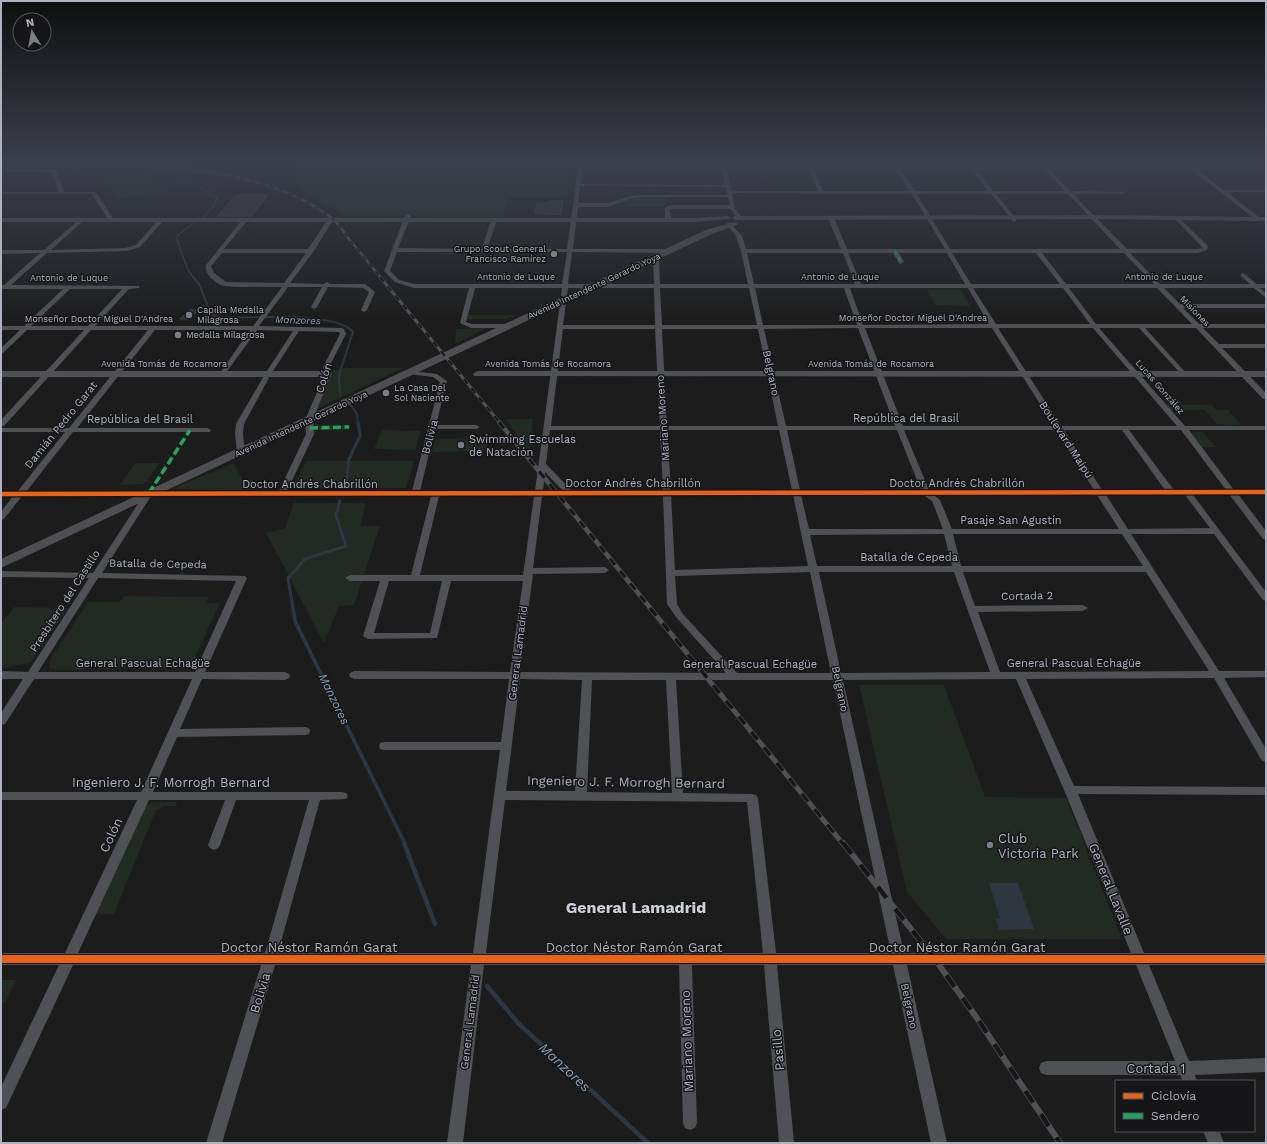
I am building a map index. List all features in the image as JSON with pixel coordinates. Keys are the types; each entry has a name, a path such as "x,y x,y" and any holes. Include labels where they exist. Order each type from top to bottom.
{"main road":[{"path":"1,220 330,220 407,218 494,220 759,221 1013,218 1244,221 1262,219 1266,225"},
{"name":"Avenida Intendente Gerardo Yoya","path":"1,564 148,493 241,452 731,221"}],"street":[{"path":"108,215 111,220"},
{"name":"General Lamadrid","path":"455,1143 574,215"},
{"path":"668,215 668,220"},
{"path":"731,221 732,215"},
{"name":"Belgrano","path":"732,215 731,221 744,251 752,286 938,1143"},
{"name":"Boulevard Maipú","path":"927,215 947,251 1024,375 1147,569 1217,675 1266,758"},
{"name":"Misiones","path":"1090,215 1266,397"},
{"path":"407,218 394,250 670,251"},
{"path":"831,219 859,286"},
{"path":"2,288 81,220"},
{"path":"1,252 125,250 138,246 161,220"},
{"path":"244,220 208,266 208,270 219,282 224,284 327,284 369,287 372,292 364,310"},
{"path":"223,373 265,312 311,251 330,220"},
{"path":"484,250 494,220"},
{"path":"744,251 1198,251 1205,249 1206,246 1178,220"},
{"name":"Belgrano","path":"731,221 738,236"},
{"name":"Antonio de Luque","path":"394,250 387,270 397,281 414,286 1266,286"},
{"path":"221,251 311,251"},
{"path":"895,251 901,262"},
{"name":"Lucas González","path":"1038,251 1095,326 1183,428 1266,537"},
{"name":"Mariano Moreno","path":"656,257 660,374 668,493 672,604 734,676"},
{"path":"1244,275 1266,296"},
{"path":"314,307 327,284"},
{"path":"472,286 463,323 471,326 509,326"},
{"path":"846,286 878,374 926,493 936,500 948,531 957,569 996,675"},
{"path":"1,352 68,287"},
{"path":"1,424 91,328 127,287"},
{"name":"Antonio de Luque","path":"2,288 137,287"},
{"path":"1178,306 1266,306"},
{"name":"Monseñor Doctor Miguel D'Andrea","path":"559,327 1266,326"},
{"path":"1141,327 1184,374"},
{"name":"Monseñor Doctor Miguel D'Andrea","path":"1,328 297,328 342,330"},
{"name":"Damián Pedro Garat","path":"1,517 153,328"},
{"path":"241,452 239,434 240,424 268,374 297,328"},
{"name":"Colón","path":"282,494 310,434 309,420 328,374 326,367 343,334 342,330"},
{"path":"1217,346 1266,346"},
{"name":"Bolivia","path":"410,372 435,375 444,381 415,494"},
{"name":"Avenida Tomás de Rocamora","path":"1,374 328,374"},
{"name":"Avenida Tomás de Rocamora","path":"477,374 1266,374"},
{"path":"433,427 476,427"},
{"name":"República del Brasil","path":"546,428 1266,428"},
{"path":"1124,428 1172,493"},
{"name":"República del Brasil","path":"1,430 207,430"},
{"path":"542,464 570,493"},
{"name":"Doctor Andrés Chabrillón","path":"1,494 1266,492"},
{"name":"Presbítero del Castillo","path":"1,721 148,493"},
{"path":"415,578 436,493"},
{"path":"1188,493 1266,598"},
{"name":"Pasaje San Agustín","path":"806,532 1217,531"},
{"name":"Batalla de Cepeda","path":"671,573 814,569 1147,569"},
{"path":"350,578 447,578 605,570"},
{"name":"Batalla de Cepeda","path":"1,574 242,578"},
{"name":"Colón","path":"1,1103 67,959 145,796 242,578"},
{"path":"385,578 368,636 434,636 447,578"},
{"name":"Cortada 2","path":"971,609 1083,608"},
{"name":"General Pascual Echagüe","path":"354,675 671,677 1266,674"},
{"name":"General Pascual Echagüe","path":"1,675 285,676"},
{"name":"General Lavalle","path":"1020,676 1070,790 1187,1074"},
{"path":"582,795 587,677"},
{"path":"671,677 678,797"},
{"path":"173,733 304,731"},
{"path":"384,746 506,746"},
{"path":"1070,790 1266,791"},
{"name":"Ingeniero J. F. Morrogh Bernard","path":"500,795 752,798"},
{"name":"Ingeniero J. F. Morrogh Bernard","path":"1,796 342,796"},
{"path":"214,845 232,796"},
{"name":"Bolivia","path":"214,1143 270,958 316,796"},
{"name":"Pasillo","path":"752,798 770,958 786,1142"},
{"name":"Doctor Néstor Ramón Garat","path":"1,958 1266,959"},
{"name":"Mariano Moreno","path":"685,958 690,1123"},
{"name":"Cortada 1","path":"1046,1068 1187,1074 1266,1065"},
{"path":"1211,1132 1216,1143"}],"shaded area":[{"path":"345,215 503,215 502,217"},
{"path":"927,290 961,290 970,306 935,305"},
{"path":"466,315 514,315 506,319 465,319"},
{"path":"487,328 455,344 456,329"},
{"path":"345,368 403,368 315,410 331,371"},
{"path":"1166,404 1212,405 1217,410 1228,410 1241,425 1217,424 1205,410 1170,410"},
{"path":"506,419 533,419 530,455"},
{"path":"316,425 351,425 349,430 314,430"},
{"path":"382,430 421,431 415,450 374,449"},
{"path":"1193,432 1203,432 1215,447 1202,447 1192,434"},
{"name":"Swimming Escuelas de Natación","path":"476,438 489,444 487,451 432,452 435,439"},
{"path":"306,461 414,461 406,488 293,488"},
{"path":"135,463 159,463 145,484 120,485"},
{"path":"234,463 247,490 172,489"},
{"path":"294,503 366,503 360,526 380,526 354,605 339,606 324,643 266,533 285,528"},
{"path":"123,596 209,597 206,603 220,603 191,666 186,668 60,670 50,668 49,661 88,602 120,602"},
{"path":"14,607 68,608 30,663 1,668 1,624"},
{"name":"Club Victoria Park","path":"859,685 944,685 985,797 1066,798 1122,939 946,939 907,892"},
{"path":"177,802 176,806 164,806 156,810 114,914 95,914 144,808 150,803"},
{"path":"989,883 1018,883 1034,929 999,930 996,919 1000,918"},
{"path":"1,980 16,980 5,1003 1,1003"}],"building":[{"path":"218,215 252,215 252,216"},
{"name":"Capilla Medalla Milagrosa","path":"189,310 198,310 190,319 180,319"}],"waterway":[{"name":"Manzores","path":"193,223 176,237 188,270 194,278"},
{"name":"Manzores","path":"193,277 199,284 211,314 219,318 311,318 344,325 353,332 339,375 340,395"},
{"name":"Manzores","path":"350,404 357,414 358,423"},
{"name":"Manzores","path":"346,485 349,459 360,436 358,422"},
{"name":"Manzores","path":"293,609 288,578 305,559 346,546 336,515 340,501"},
{"name":"Manzores","path":"293,608 295,621 405,844"},
{"name":"Manzores","path":"404,843 435,924"},
{"name":"Manzores","path":"487,986 519,1024 648,1143"}],"railway":[{"path":"327,215 333,219 381,278"},
{"path":"380,277 500,423"},
{"path":"499,422 651,609"},
{"path":"650,608 843,844"},
{"path":"843,843 934,958 979,1021 1060,1143"}],"marked path":[{"path":"895,251 901,262"},
{"path":"310,428 349,427"},
{"path":"149,493 190,430"}],"cycle path":[{"path":"1,494 1266,492"},
{"path":"1,959 1266,959"}],"place":[{"name":"Grupo Scout General Francisco Ramírez","path":"554,254"},
{"name":"Capilla Medalla Milagrosa","path":"189,315"},
{"name":"Medalla Milagrosa","path":"178,335"},
{"name":"La Casa Del Sol Naciente","path":"386,393"},
{"name":"Swimming Escuelas de Natación","path":"461,445"},
{"name":"Club Victoria Park","path":"990,845"}],"district":[{"name":"General Lamadrid","path":"636,907"}]}
